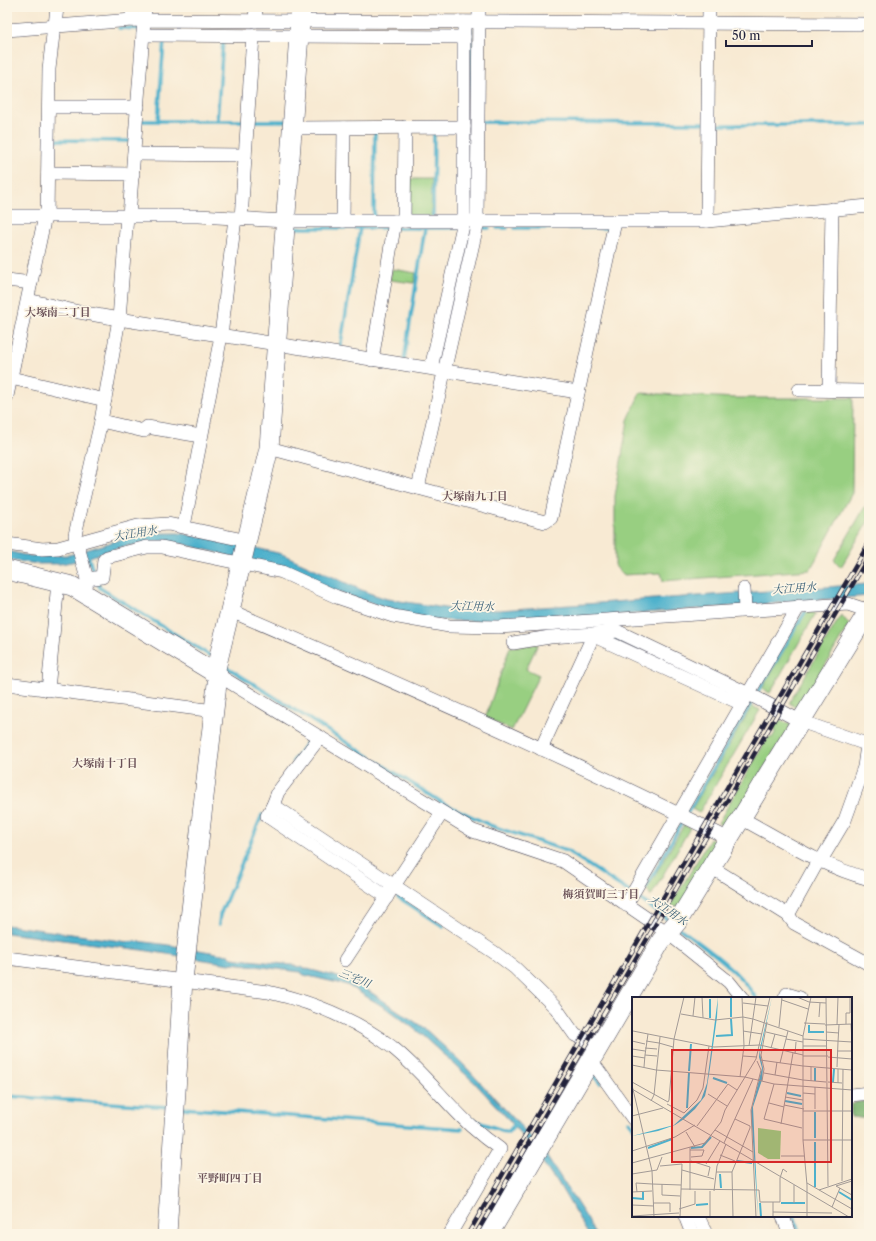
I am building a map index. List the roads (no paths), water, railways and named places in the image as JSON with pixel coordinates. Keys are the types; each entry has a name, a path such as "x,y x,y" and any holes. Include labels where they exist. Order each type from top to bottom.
{"street":[{"path":"7,396 10,374 46,216 49,69 57,7"},
{"path":"132,7 143,35 133,174 119,319 101,422 75,535 83,564 91,582 216,674 442,813 473,831 563,860 630,898 672,928 729,982 741,997"},
{"path":"138,20 145,7"},
{"path":"255,21 256,7"},
{"path":"418,488 438,369 473,221 479,7"},
{"path":"707,221 709,7"},
{"path":"7,30 138,20 869,24"},
{"path":"143,35 253,36 300,22 464,37"},
{"path":"167,1234 184,974 214,711 216,674 269,448 300,22"},
{"path":"464,22 464,127 473,221"},
{"path":"184,526 221,336 238,218 245,155 253,36"},
{"path":"49,106 138,107"},
{"path":"372,360 399,221 405,127"},
{"path":"292,128 464,127"},
{"path":"344,128 344,221"},
{"path":"134,154 245,155"},
{"path":"48,173 133,174"},
{"path":"7,216 199,216 285,221 707,221 869,206"},
{"path":"829,390 832,209"},
{"path":"269,448 545,522 551,518 615,222"},
{"path":"7,280 31,283"},
{"path":"28,300 79,312 119,319 578,392"},
{"path":"10,374 105,400"},
{"path":"799,390 863,391"},
{"path":"101,422 144,430 147,427 201,436"},
{"path":"7,544 42,549 58,548 78,544 138,526 168,524 184,526 245,552 282,572 348,602 393,616 449,626 498,627 745,609 848,604 869,610 712,867 672,928 661,940 489,1234"},
{"path":"7,570 58,582 91,582 102,577 104,560 107,556 147,547 245,552"},
{"path":"48,690 58,582"},
{"path":"744,590 745,609"},
{"path":"630,898 799,606"},
{"path":"230,611 361,667 542,749 729,839"},
{"path":"542,749 594,635"},
{"path":"513,643 550,637 594,635 800,721 868,745 864,767 845,820 822,863"},
{"path":"7,684 214,711"},
{"path":"320,737 278,792 267,816 387,897"},
{"path":"788,915 822,863 852,823 869,774"},
{"path":"273,805 515,968 556,1008 575,1035 595,1053 632,1117"},
{"path":"345,960 442,813"},
{"path":"741,818 822,863 869,879"},
{"path":"712,867 788,915 794,923 869,964"},
{"path":"7,958 184,974 300,999 329,1010 392,1047 471,1126 500,1149 450,1234"},
{"path":"786,997 787,994 797,997"},
{"path":"852,1095 869,1093"},
{"path":"685,1217 692,1234"},
{"path":"698,1217 706,1234"},
{"path":"783,1217 789,1234"}],"water":[{"path":"142,533 179,533 252,546 282,554 366,592 387,599 451,609 499,610 868,584 869,596 526,622 421,620 219,553 178,543 163,541 121,547 77,561 60,564 39,564 7,560 7,551 29,556 69,555"},
{"path":"7,925 128,942 134,941 160,944 229,955 232,958 292,965 338,977 360,985 424,1028 462,1063 543,1150 588,1220 595,1234 588,1234 557,1181 553,1178 539,1157 510,1121 474,1082 417,1031 392,1012 347,985 304,975 300,972 233,963 230,964 142,950 7,933"}],"waterway":[{"path":"119,28 140,29"},
{"path":"471,29 471,182"},
{"path":"158,121 164,40"},
{"path":"217,121 223,40"},
{"path":"141,121 244,121"},
{"path":"252,121 286,121"},
{"path":"481,122 705,123"},
{"path":"713,125 869,125"},
{"path":"374,217 375,131"},
{"path":"433,216 434,131"},
{"path":"52,140 129,141"},
{"path":"294,228 388,228"},
{"path":"340,349 360,228"},
{"path":"398,228 458,228"},
{"path":"404,360 425,228"},
{"path":"484,228 489,228"},
{"path":"497,228 507,228"},
{"path":"515,228 607,228 609,231"},
{"name":"大江用水","path":"88,555 94,575"},
{"name":"大江用水","path":"96,580 100,588 209,655"},
{"path":"758,691 805,612"},
{"path":"515,636 526,635"},
{"path":"614,638 638,649"},
{"name":"大江用水","path":"225,666 443,803 492,826 567,851 640,899 671,922"},
{"path":"688,812 751,703"},
{"path":"293,761 308,741"},
{"path":"219,924 220,915 262,815"},
{"path":"646,888 682,822"},
{"path":"398,897 443,926"},
{"name":"大江用水","path":"679,928 731,968 749,987 755,997"},
{"path":"594,1076 600,1083"},
{"path":"7,1096 170,1107"},
{"path":"182,1108 462,1129"},
{"path":"472,1120 508,1132 515,1124"},
{"path":"629,1121 632,1126"},
{"name":"大江用水","path":"794,1217 799,1234"}],"railway":[{"path":"468,1234 869,543"},
{"path":"476,1234 869,556"}],"district":[{"name":"大塚南二丁目","path":"58,312"},
{"name":"大塚南九丁目","path":"475,496"},
{"name":"大塚南十丁目","path":"105,763"},
{"name":"梅須賀町三丁目","path":"601,894"},
{"name":"平野町四丁目","path":"230,1178"}],"water label":[{"name":"三宅川","path":"355,978"}]}
